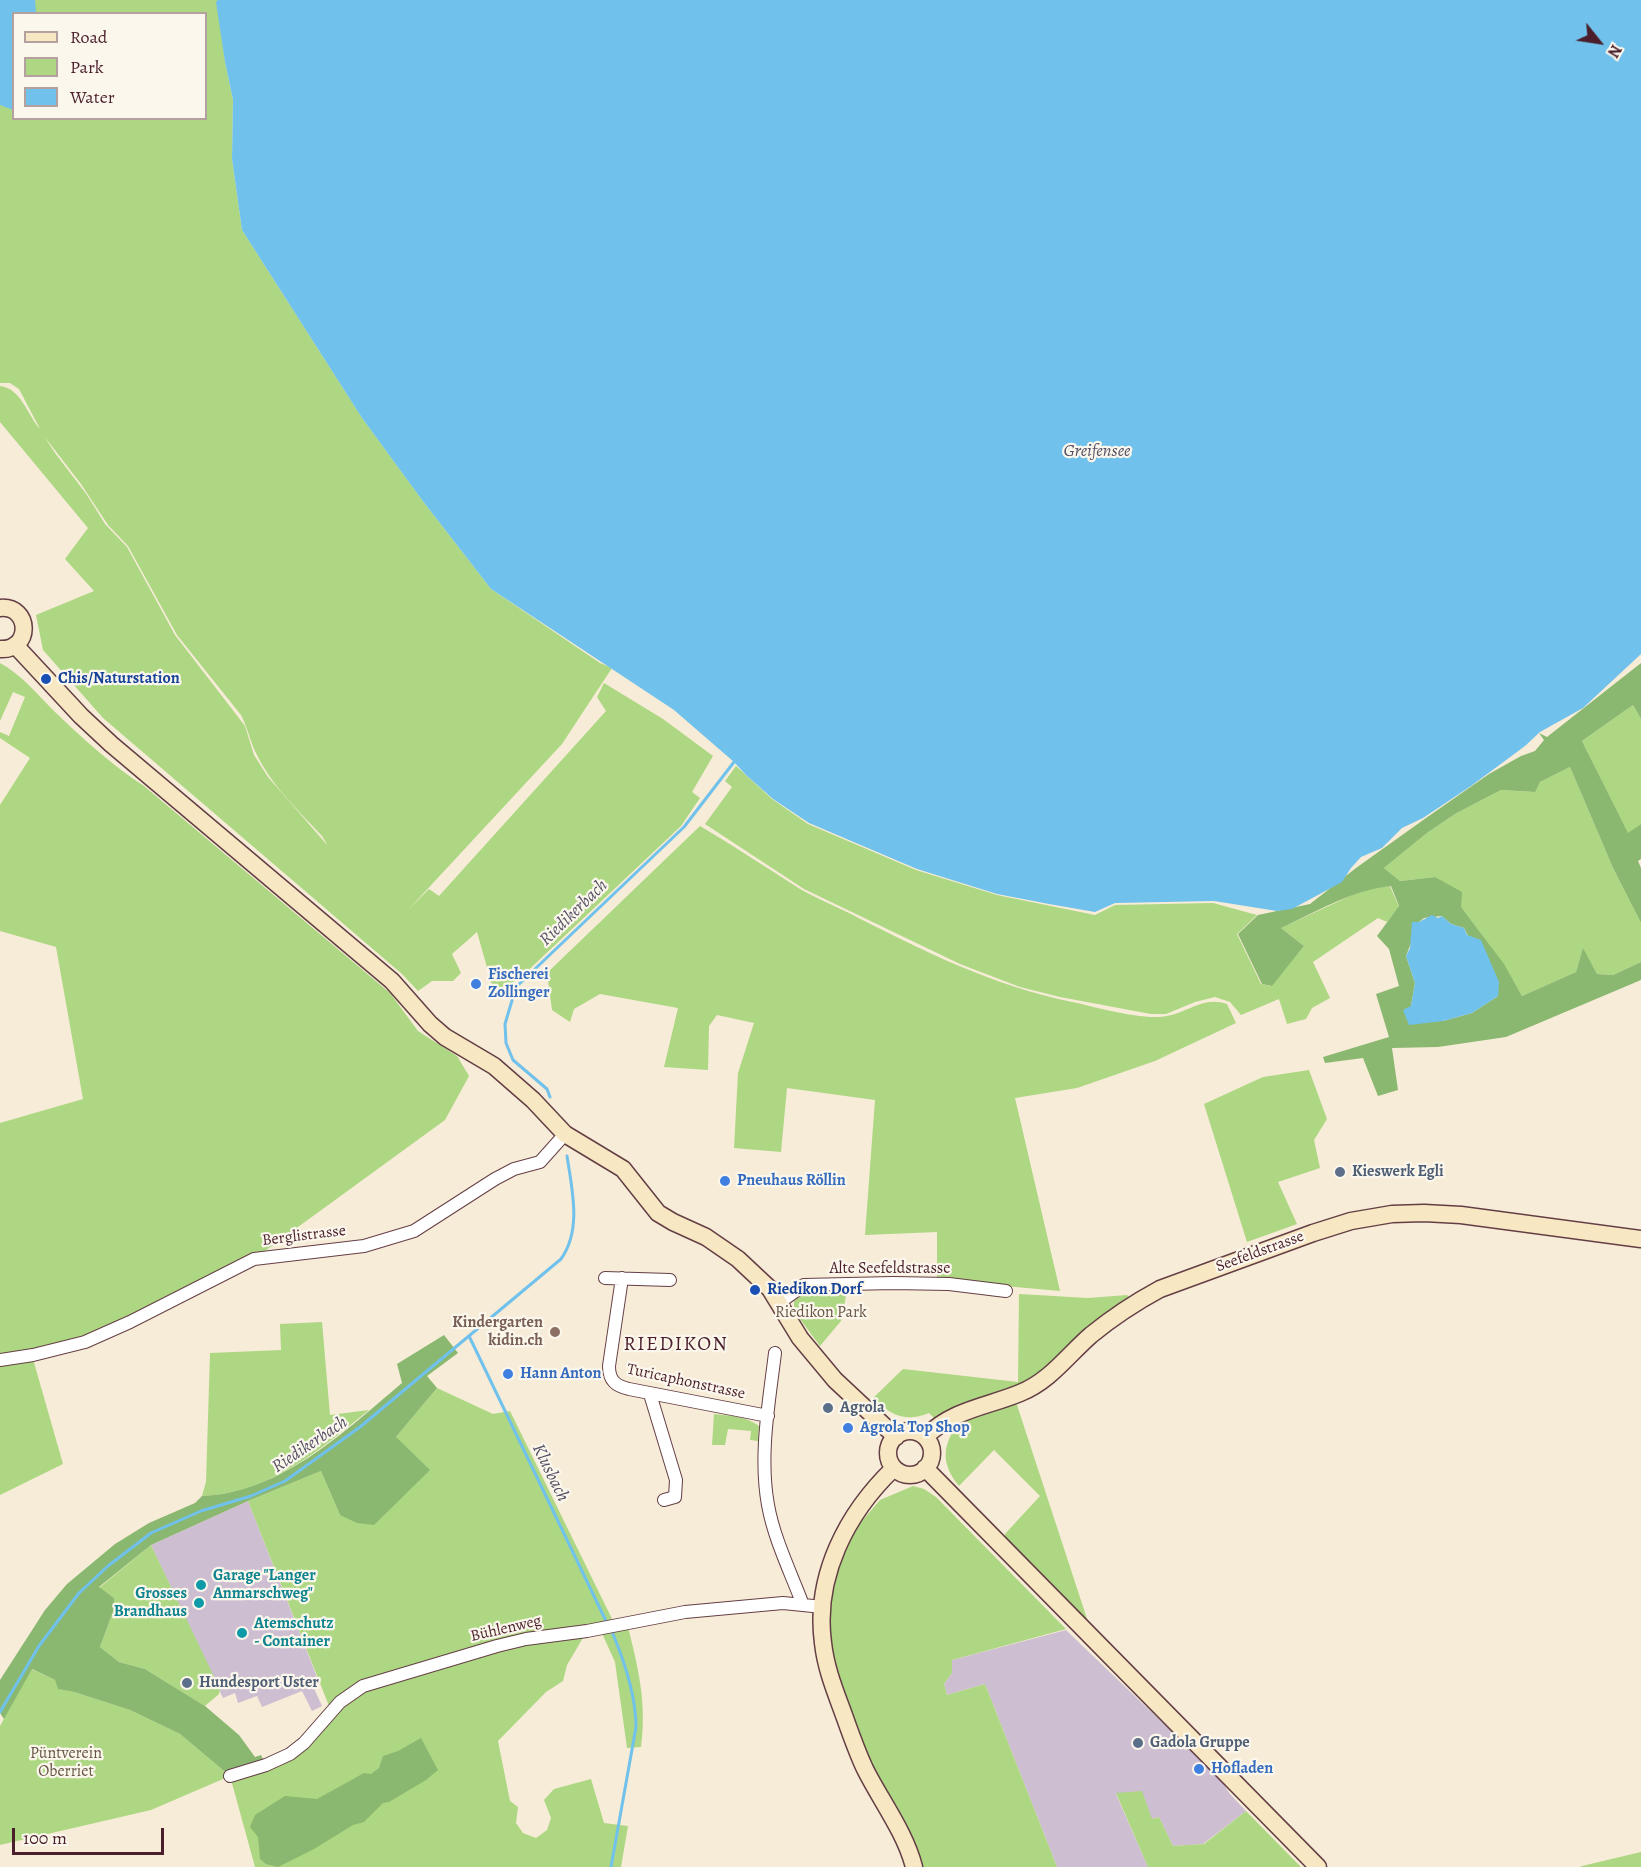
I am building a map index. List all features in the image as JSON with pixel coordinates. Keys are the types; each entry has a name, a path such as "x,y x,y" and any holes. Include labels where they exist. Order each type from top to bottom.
{"main road":[{"path":"2,605 19,615 24,625 23,637 8,647 104,737 392,981 430,1024 513,1082 565,1134 623,1169 644,1198 664,1217 706,1237 732,1254 760,1278 779,1303 800,1338 835,1380 896,1437"},
{"name":"Seefeldstrasse","path":"926,1437 938,1425 955,1415 1022,1393 1042,1380 1113,1317 1160,1289 1351,1221 1392,1214 1461,1215 1641,1239"},
{"path":"908,1431 920,1433 926,1437 932,1449 932,1456 926,1468 913,1474 900,1472 894,1468 889,1455 892,1442 896,1437 908,1431"},
{"path":"894,1468 869,1494 844,1532 827,1577 822,1641 830,1678 865,1768 904,1841 914,1867"},
{"path":"926,1468 1317,1867"}],"street":[{"name":"Berglistrasse","path":"0,1360 33,1355 85,1342 130,1322 254,1259 363,1246 414,1231 495,1179 514,1169 542,1160 565,1134"},
{"path":"605,1278 670,1280"},
{"name":"Turicaphonstrasse","path":"622,1278 609,1366 610,1377 614,1383 650,1394 768,1416"},
{"name":"Alte Seefeldstrasse","path":"779,1303 804,1285 949,1284 1006,1291"},
{"path":"775,1353 764,1463 768,1507 803,1605"},
{"path":"650,1394 676,1480 675,1497 664,1500"},
{"name":"Bühlenweg","path":"230,1776 266,1765 290,1754 304,1743 340,1702 356,1690 372,1683 497,1646 685,1612 783,1603 823,1607"}],"shaded area":[{"path":"248,1501 319,1682 313,1686 322,1706 312,1711 302,1691 262,1707 257,1696 238,1703 235,1693 223,1698 151,1545"},
{"path":"1066,1630 1218,1776 1230,1794 1246,1811 1203,1844 1173,1846 1159,1817 1152,1819 1116,1794 1148,1867 1057,1867 985,1684 947,1695 944,1684 952,1673 952,1660"}],"green space":[{"path":"0,0 218,0 225,62 233,100 232,159 242,230 362,418 491,589 600,663 612,668 562,744 408,910 429,889 439,896 606,711 597,697 604,683 663,719 713,756 692,792 700,798 681,826 519,979 494,992 477,932 452,954 461,973 453,981 432,981 418,991 402,974 103,718 43,650 36,615 94,591 65,559 88,528 0,422 0,386 19,397 40,429 19,389 10,383 0,383","holes":["44,436 81,484 108,525 128,546 177,635 241,715 255,750 270,777 322,836 328,846 268,777 254,755 245,726 175,635 127,547 105,524"]},
{"path":"0,663 22,679 98,751 144,786 390,993 418,1031 457,1056 469,1076 445,1120 254,1259 83,1349 33,1359 63,1464 0,1495 0,1123 83,1099 56,947 0,931 0,805 30,758 0,738 0,732 9,736 25,697 13,692 0,721"},
{"path":"1641,663 1641,719 1633,705 1582,741 1628,833 1641,824 1641,859 1638,861 1641,868 1641,923 1613,868 1570,767 1540,782 1535,792 1501,790 1455,814 1427,833 1384,868 1400,881 1435,877 1462,892 1461,907 1504,964 1522,996 1576,972 1583,948 1597,974 1613,975 1641,962 1641,980 1506,1037 1438,1047 1392,1048 1398,1090 1378,1096 1363,1058 1325,1063 1323,1057 1389,1037 1376,994 1399,986 1389,949 1377,936 1399,906 1391,886 1348,897 1281,928 1304,946 1272,986 1262,984 1238,934 1258,915 1310,904 1356,868 1489,774 1535,751 1544,740 1539,733 1547,737","holes":["1442,916 1451,924 1464,928 1498,996 1472,1013 1443,1021 1411,1006 1415,983 1406,956 1419,922 1424,918"]},
{"path":"1633,705 1641,719 1641,824 1628,834 1582,741"},
{"path":"736,766 772,799 808,824 916,870 997,895 1095,915 1115,905 1213,903 1257,915 1237,934 1261,984 1271,986 1304,946 1281,928 1350,896 1373,888 1390,886 1399,907 1387,922 1378,918 1313,962 1330,998 1312,1008 1306,1019 1287,1024 1279,999 1241,1015 1230,1002 1215,997 1195,1002 1166,1014 1151,1014 1060,997 1020,987 960,964 804,889 705,824 732,787 725,781"},
{"path":"1570,767 1613,868 1641,923 1641,962 1613,975 1597,974 1583,949 1576,972 1522,996 1482,935 1435,877 1400,881 1384,868 1427,833 1455,814 1501,790 1534,792 1540,782"},
{"path":"700,826 800,889 930,953 1014,987 1107,1010 1146,1017 1167,1016 1203,1003 1227,1004 1236,1023 1155,1061 1077,1088 1015,1098 1060,1291 937,1280 937,1232 865,1235 875,1100 787,1088 781,1152 734,1148 738,1073 754,1023 717,1015 709,1026 708,1070 664,1067 678,1008 600,994 574,1009 570,1022 552,1010 547,973"},
{"path":"1309,1070 1327,1119 1314,1140 1320,1168 1278,1182 1297,1224 1247,1242 1204,1104 1263,1077"},
{"name":"Riedikon Park","path":"843,1292 846,1296 841,1321 820,1346 794,1311 794,1301 804,1293"},
{"path":"1019,1294 1088,1298 1127,1295 1131,1299 1037,1379 934,1418 929,1413 912,1417 899,1416 871,1400 903,1369 1018,1382"},
{"path":"322,1322 330,1415 369,1410 312,1454 271,1478 226,1493 202,1496 206,1482 210,1353 281,1350 280,1324"},
{"path":"444,1335 458,1353 427,1376 437,1388 396,1437 430,1470 374,1525 357,1523 340,1515 321,1471 151,1545 99,1587 114,1598 114,1609 100,1647 119,1662 145,1669 205,1706 239,1735 255,1757 261,1755 266,1765 230,1776 180,1734 130,1710 58,1689 55,1680 32,1669 4,1719 0,1713 0,1680 45,1610 67,1584 115,1544 149,1523 195,1503 202,1496 231,1492 259,1484 285,1472 310,1456 402,1383 397,1364"},
{"path":"437,1388 493,1414 510,1411 615,1625 627,1623 638,1670 643,1731 641,1747 627,1748 615,1662 600,1629 587,1631 567,1665 563,1681 546,1692 498,1741 510,1801 518,1807 516,1823 523,1833 536,1838 547,1830 551,1818 544,1800 554,1789 591,1779 604,1823 628,1826 621,1867 255,1867 230,1776 290,1754 331,1711 248,1501 321,1471 340,1515 396,1437"},
{"path":"1016,1402 1090,1628 1006,1543 1005,1534 1040,1496 994,1450 959,1486 946,1462 946,1449 951,1435 946,1429 966,1418"},
{"path":"714,1414 738,1417 759,1426 758,1441 750,1440 751,1431 728,1429 725,1445 712,1445"},
{"path":"913,1486 924,1489 936,1497 1066,1629 952,1660 952,1673 944,1684 947,1695 985,1684 1057,1867 914,1867 830,1678 828,1605 839,1562 855,1529 880,1500"},
{"path":"151,1545 220,1689 219,1694 205,1706 145,1669 119,1662 100,1647 114,1609 114,1598 99,1588"},
{"name":"Püntverein Oberriet","path":"31,1669 55,1680 59,1689 130,1710 180,1734 230,1776 151,1810 0,1845 0,1726"},
{"path":"421,1738 438,1770 426,1780 389,1802 383,1803 364,1822 353,1825 314,1849 278,1867 266,1864 260,1859 258,1837 250,1827 255,1815 285,1796 317,1799 364,1773 371,1774 379,1768 383,1756 398,1751"},
{"path":"1142,1791 1152,1819 1159,1817 1173,1846 1204,1844 1246,1811 1301,1867 1148,1867 1116,1793"},
{"path":"1641,1852 1641,1867 1580,1867 1582,1866"}],"water":[{"path":"0,0 35,0 36,12 12,12 12,110 0,105"},
{"name":"Greifensee","path":"218,0 1641,0 1641,654 1583,708 1540,732 1471,786 1423,818 1402,828 1382,848 1361,857 1342,882 1292,909 1277,911 1214,901 1115,903 1095,912 1049,904 997,894 917,869 809,823 773,799 674,710 491,589 362,418 242,230 232,159 233,100 216,2"},
{"path":"1432,915 1438,918 1442,916 1451,924 1464,928 1467,935 1481,940 1499,982 1498,996 1472,1013 1443,1021 1409,1025 1403,1010 1411,1006 1415,983 1406,956 1410,948 1412,922 1419,922"}],"waterway":[{"name":"Riedikerbach","path":"550,1097 547,1089 513,1060 506,1043 505,1024 516,987 684,827 734,762"},
{"name":"Riedikerbach","path":"0,1712 39,1646 79,1593 108,1566 151,1533 201,1511 251,1496 285,1481 360,1427 561,1259 572,1235 574,1209 567,1156"},
{"name":"Klusbach","path":"469,1336 606,1621"},
{"name":"Klusbach","path":"611,1867 636,1727 629,1679 613,1634"}],"place":[{"name":"Chis/Naturstation","path":"46,679"},
{"name":"Fischerei Zollinger","path":"476,984"},
{"name":"Kieswerk Egli","path":"1340,1172"},
{"name":"Pneuhaus Röllin","path":"725,1181"},
{"name":"Riedikon Dorf","path":"755,1290"},
{"name":"Kindergarten kidin.ch","path":"555,1332"},
{"name":"Hann Anton","path":"508,1374"},
{"name":"Agrola","path":"828,1408"},
{"name":"Agrola Top Shop","path":"848,1428"},
{"name":"Garage \"Langer Anmarschweg\"","path":"201,1585"},
{"name":"Grosses Brandhaus","path":"199,1603"},
{"name":"Atemschutz - Container","path":"242,1633"},
{"name":"Hundesport Uster","path":"187,1683"},
{"name":"Gadola Gruppe","path":"1138,1743"},
{"name":"Hofladen","path":"1199,1769"}],"district":[{"name":"RIEDIKON","path":"676,1345"}]}
